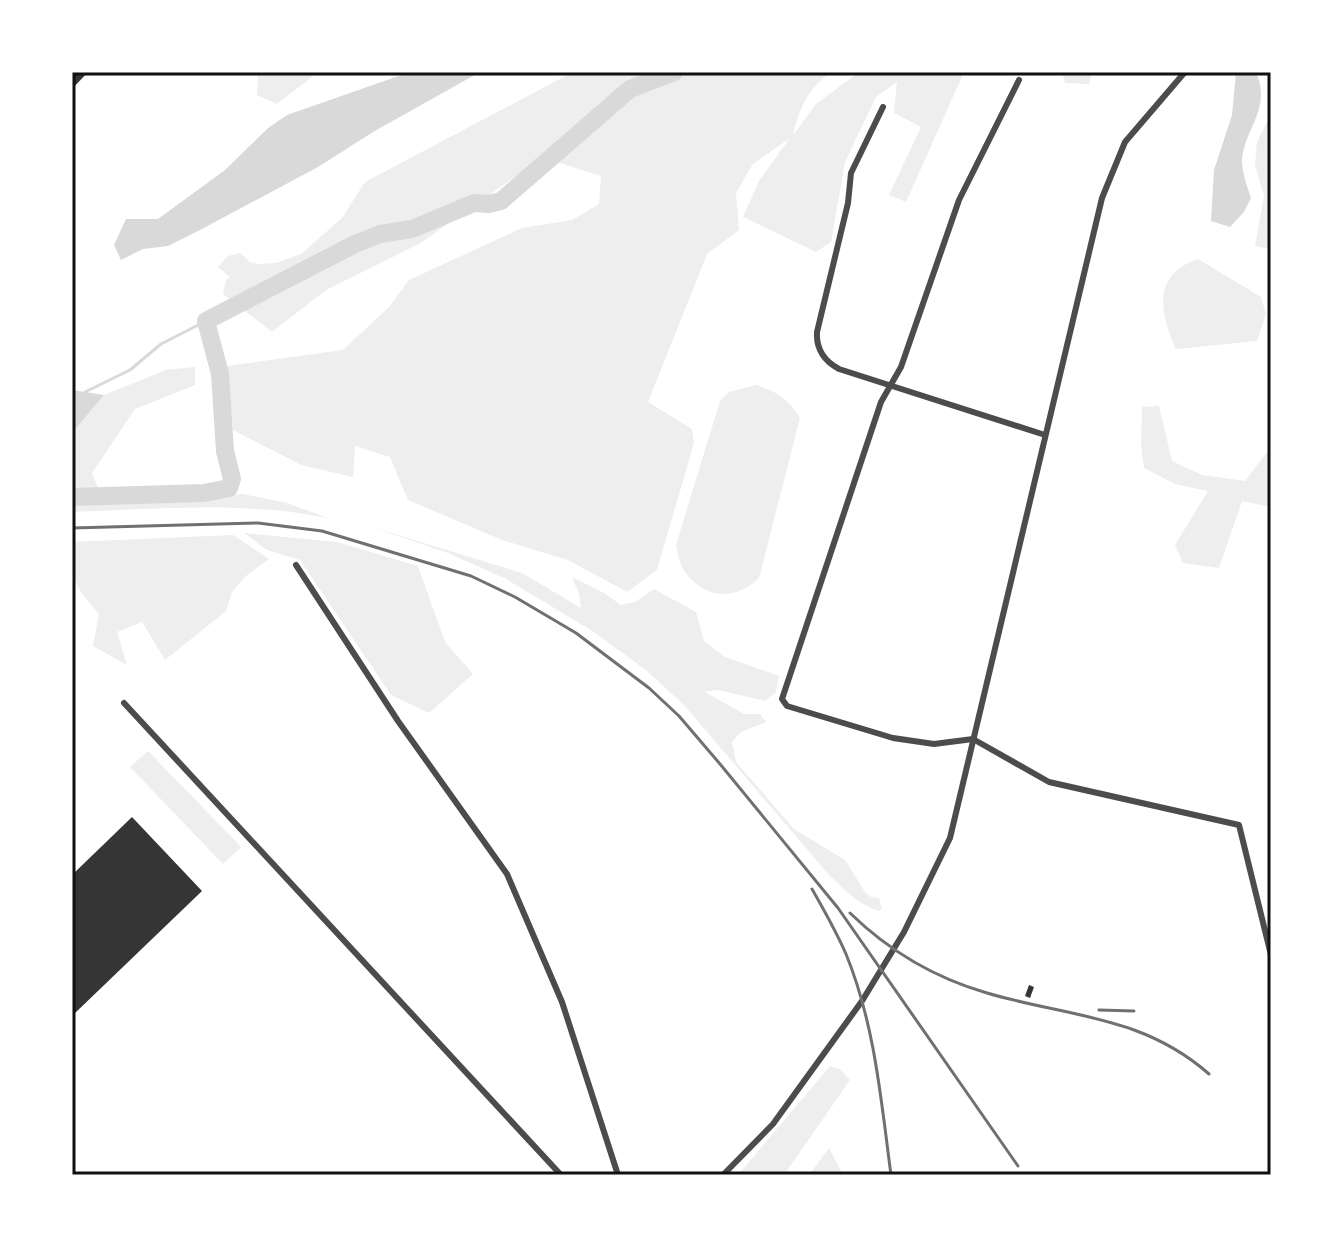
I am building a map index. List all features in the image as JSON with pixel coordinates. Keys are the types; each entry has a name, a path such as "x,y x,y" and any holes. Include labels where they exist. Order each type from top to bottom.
{"street":[{"path":"723,1175 773,1124 862,1001 904,932 950,838 1102,198 1119,151 1185,72"},
{"path":"1019,80 959,200 901,367 881,402 782,699 787,706 893,738 934,744 973,739 1049,782 1239,825 1271,955"},
{"path":"883,107 851,173 848,203 820,313 816,338 820,351 831,364 1045,435"},
{"path":"296,565 398,721 507,874 562,1002 618,1175"},
{"path":"124,703 561,1175"}],"shaded area":[{"path":"258,72 318,72 277,104 257,95"},
{"path":"410,72 480,72 318,167 200,230 168,246 143,249 121,260 114,245 126,219 158,219 225,170 268,128 287,115"},
{"path":"573,72 834,72 812,90 793,135 816,104 859,72 964,72 906,202 889,195 921,127 894,113 897,82 876,97 845,162 831,242 816,252 743,217 759,181 790,138 753,164 736,193 739,230 707,254 648,402 692,429 694,443 657,570 627,592 568,560 502,540 408,500 390,457 355,446 353,477 301,465 233,430 227,366 343,350 389,307 409,280 522,228 572,220 599,204 601,176 554,161 516,176 419,244 326,290 272,332 223,294 226,280 230,277 218,267 228,256 240,253 251,263 260,264 276,263 301,254 342,218 365,182"},
{"path":"1062,72 1092,72 1089,84 1065,83"},
{"path":"1236,72 1256,72 1261,97 1242,160 1251,198 1244,212 1230,227 1211,221 1214,170 1232,115"},
{"path":"1271,101 1271,249 1255,246 1264,196 1255,165 1257,142 1269,118"},
{"path":"1198,259 1261,297 1266,314 1257,341 1176,349 1166,322 1163,296 1172,275"},
{"path":"195,367 195,385 135,409 92,473 100,493 72,494 72,433 104,395 166,370"},
{"path":"756,385 782,397 800,418 759,578 740,591 720,594 700,587 691,579 682,567 676,545 720,401 729,392"},
{"path":"72,390 104,395 72,433"},
{"path":"1159,406 1172,461 1202,475 1245,481 1271,447 1271,507 1242,501 1219,568 1183,563 1175,545 1208,491 1175,484 1144,468 1142,407"},
{"path":"243,494 287,503 328,518 265,509 232,508 72,512 72,503 200,499"},
{"path":"368,526 522,573 581,608 572,577 621,605 635,602 654,589 696,612 704,641 725,657 779,676 776,692 765,701 718,690 705,692 744,714 760,714 766,722 741,732 732,742 736,762 794,829 845,860 865,892 879,898 882,909 871,908 858,900 829,875 684,705 647,671 594,632 506,579 448,553"},
{"path":"244,533 337,542 418,566 445,642 473,674 429,713 391,695 300,560 267,550"},
{"path":"233,535 269,559 246,576 232,592 226,611 165,660 142,622 117,632 127,665 93,646 99,614 76,582 72,542"},
{"path":"148,751 241,847 223,864 130,767"},
{"path":"830,1066 840,1069 850,1080 784,1175 738,1175"},
{"path":"829,1148 843,1175 809,1175"}],"building":[{"path":"72,72 88,72 72,89"},
{"path":"132,817 202,891 74,1014 72,875"},
{"path":"1029,985 1034,987 1030,998 1025,996"}],"waterway":[{"path":"72,497 204,493 229,488 232,479 225,451 220,374 206,321 355,244 380,234 412,229 474,203 501,201 630,89 674,72"},
{"path":"85,392 130,370 161,344 206,321"}],"railway":[{"path":"72,528 258,523 322,531 471,576 515,597 576,633 649,688 679,716 720,764 838,908 1018,1166"},
{"path":"812,889 846,954 864,1008 876,1063 891,1175"},
{"path":"850,913 897,951 949,980 987,993 1131,1029 1184,1055 1209,1074"},
{"path":"1099,1010 1134,1011"}]}
